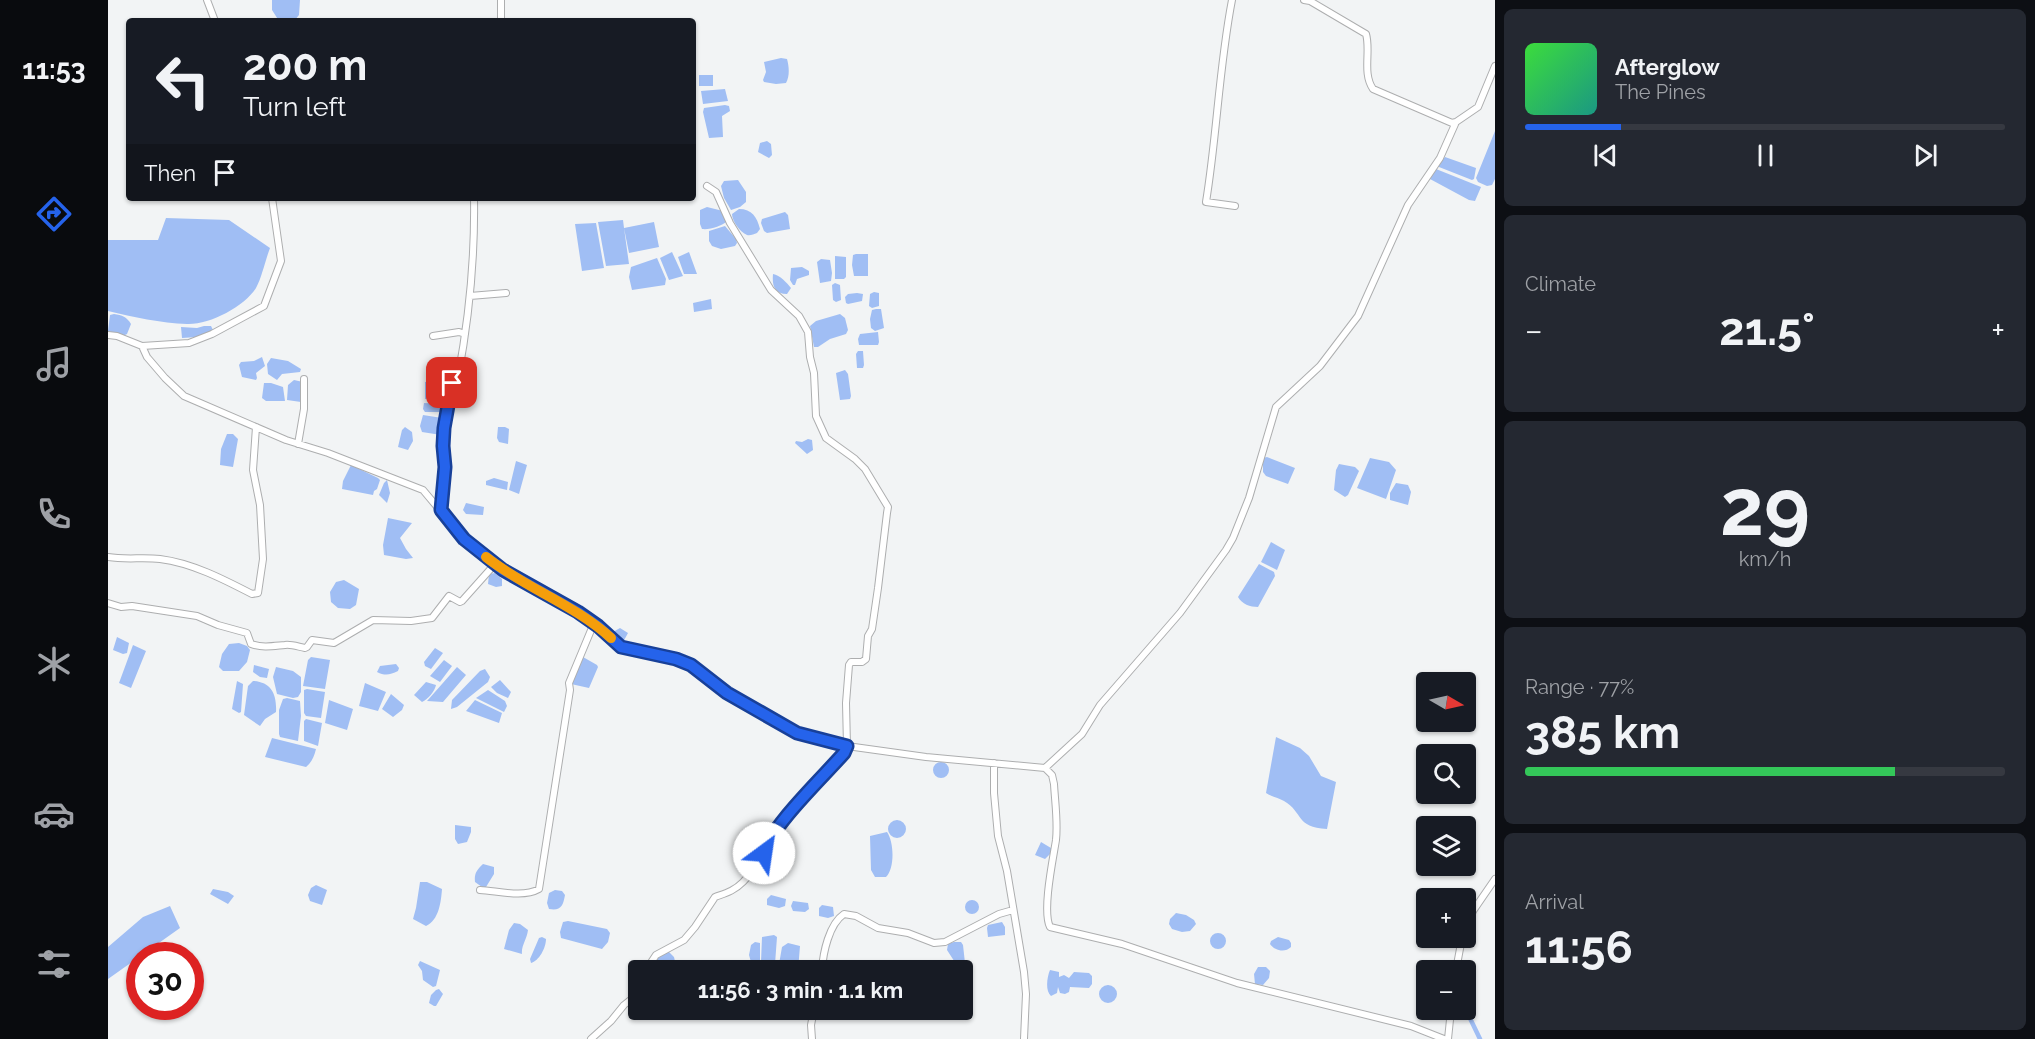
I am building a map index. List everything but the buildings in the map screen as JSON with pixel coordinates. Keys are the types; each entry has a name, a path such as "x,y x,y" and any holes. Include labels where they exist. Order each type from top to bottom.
{"street":[{"path":"207,0 213,18"},
{"path":"501,0 501,18"},
{"path":"1232,0 1221,65 1214,147 1206,202 1235,206"},
{"path":"1304,0 1310,1 1366,33 1368,82 1373,89 1452,123 1478,107 1495,66"},
{"path":"1045,768 1083,734 1100,705 1180,613 1226,550 1249,498 1276,407 1320,366 1358,316 1408,205 1440,158 1456,122"},
{"path":"653,960 660,951 684,940 715,897 728,894 748,876 758,865 767,845 784,820 844,753 847,746 846,703 849,665 851,662 863,662 866,658 868,636 873,625 888,507 865,469 826,438 816,416 814,373 808,332 799,316 771,290 729,223 716,192 707,186"},
{"path":"108,335 117,336 141,346 189,343 212,334 264,306 281,261 272,201"},
{"path":"441,510 445,467 444,428 452,383 458,377 470,296 474,201"},
{"path":"470,296 506,293"},
{"path":"433,336 459,332 465,334"},
{"path":"141,346 159,371 184,396 298,444 423,490 464,539 495,564 594,623 621,647 676,659 691,665 727,693 797,733 847,746 926,757 1045,768 1052,775 1054,784 1056,839 1049,896 1048,922 1050,927 1122,944 1237,983 1411,1026 1446,1039 1449,1020"},
{"path":"298,444 304,409 303,379"},
{"path":"108,557 160,559 176,562 205,572 252,594 258,593 263,559 260,504 254,470 256,426"},
{"path":"108,603 121,607 132,606 197,616 247,633 251,644 258,646 285,645 305,648 312,640 334,643 373,620 411,621 432,618 449,596 462,601 495,564"},
{"path":"480,890 529,893 539,888 551,802 560,758 569,683 594,623"},
{"path":"994,763 998,836 1007,871 1026,994 1024,1039"},
{"path":"1476,907 1495,879"},
{"path":"823,960 832,926 837,918 844,914 856,916 878,928 908,933 934,943 945,942 990,918 1013,910"},
{"path":"591,1039 628,1002"},
{"path":"812,1020 812,1039"}],"water":[{"path":"272,0 300,0 299,15 296,18 277,18 272,10"},
{"path":"787,59 788,62 789,74 786,83 764,82 766,72 764,62"},
{"path":"699,75 713,75 713,86 699,86"},
{"path":"725,89 728,101 703,104 701,91"},
{"path":"729,106 730,111 722,116 723,137 709,138 704,108"},
{"path":"1495,131 1495,179 1492,185 1487,186 1478,182 1476,178"},
{"path":"767,141 771,144 772,155 769,158 758,152 760,143"},
{"path":"1445,157 1476,168 1474,179 1439,167 1438,165"},
{"path":"1436,169 1481,187 1475,201 1430,179 1429,177"},
{"path":"738,180 746,192 746,202 731,210 724,198 721,186 724,181"},
{"path":"707,207 723,211 727,221 716,227 702,229 700,210"},
{"path":"739,209 751,212 755,217 760,229 757,233 747,235 737,226 732,214"},
{"path":"785,212 788,215 790,229 767,233 764,231 762,219"},
{"path":"166,218 229,220 270,248 256,288 243,302 225,314 196,324 157,321 108,311 108,240 158,240"},
{"path":"623,220 629,264 606,266 598,222"},
{"path":"654,222 659,247 629,253 624,228"},
{"path":"596,223 604,268 582,271 575,224"},
{"path":"725,226 737,243 735,246 721,249 712,246 709,241 709,231"},
{"path":"672,252 683,276 669,280 660,258"},
{"path":"689,252 697,274 684,274 678,257"},
{"path":"868,254 868,276 854,276 852,265 853,255"},
{"path":"835,256 846,257 846,277 844,279 835,279"},
{"path":"657,258 666,279 665,285 632,290 629,277 631,267"},
{"path":"821,259 830,260 831,281 820,283 817,262"},
{"path":"802,267 809,271 809,275 797,279 793,285 790,280 791,268"},
{"path":"773,274 791,288 787,294 777,291 773,282"},
{"path":"835,283 840,285 841,300 836,302 833,300 832,285"},
{"path":"879,293 879,306 872,308 869,306 870,294"},
{"path":"848,294 863,294 862,301 846,303 845,297"},
{"path":"711,299 712,309 694,312 693,303"},
{"path":"881,309 884,328 875,331 871,328 870,319 872,310"},
{"path":"840,314 845,318 848,330 846,334 814,347 810,326 816,321"},
{"path":"110,315 124,317 131,324 127,334 123,336 108,331"},
{"path":"211,326 213,330 197,337 182,338 181,327"},
{"path":"878,332 878,345 859,345 860,334"},
{"path":"858,351 863,351 863,368 857,368 856,354"},
{"path":"262,357 265,366 256,373 256,380 242,377 239,365 241,362 254,361"},
{"path":"271,358 288,361 301,369 300,372 282,374 277,380 268,374 267,364"},
{"path":"845,370 848,374 851,396 850,399 840,400 836,373"},
{"path":"294,380 303,382 301,402 287,400 288,385"},
{"path":"451,381 447,400 425,399 425,382"},
{"path":"264,383 283,387 285,401 266,401 262,398"},
{"path":"424,403 443,404 445,412 425,412"},
{"path":"423,415 442,418 441,435 422,432 420,426"},
{"path":"405,427 412,432 413,441 408,450 398,447 402,430"},
{"path":"498,427 509,429 508,444 499,442 497,438"},
{"path":"227,434 233,434 238,439 233,467 220,465 221,449"},
{"path":"812,440 813,450 807,454 795,443"},
{"path":"1267,457 1295,468 1288,484 1266,476 1263,472 1263,458"},
{"path":"1370,458 1389,462 1396,470 1386,499 1357,488"},
{"path":"516,461 527,465 519,494 509,490"},
{"path":"1339,464 1355,467 1359,471 1345,497 1334,490 1336,470"},
{"path":"351,465 380,480 373,495 342,489 343,481"},
{"path":"494,478 508,482 507,490 486,485 486,481"},
{"path":"387,480 390,493 387,503 379,495"},
{"path":"1396,483 1408,485 1411,492 1408,505 1390,500 1390,493"},
{"path":"466,503 484,507 483,515 466,514 463,510"},
{"path":"388,518 412,523 400,538 413,558 384,555 383,545"},
{"path":"1271,542 1285,550 1277,570 1261,562"},
{"path":"1259,564 1274,572 1275,576 1258,607 1255,607 1249,606 1238,597"},
{"path":"495,573 502,579 502,586 496,587 488,584 489,574"},
{"path":"344,580 359,589 356,605 350,609 338,608 331,602 330,592 336,582"},
{"path":"620,628 628,633 622,644 613,632"},
{"path":"117,637 129,643 127,653 123,654 113,650"},
{"path":"239,643 250,650 247,662 239,671 223,671 219,667 222,654 229,644"},
{"path":"133,645 146,651 131,688 119,683"},
{"path":"435,648 443,653 431,669 425,666 424,662"},
{"path":"311,657 330,660 325,689 303,686 308,660"},
{"path":"583,657 598,667 589,688 571,684"},
{"path":"444,660 452,666 440,682 430,676"},
{"path":"396,664 398,671 390,674 377,672 380,666"},
{"path":"254,665 269,669 267,678 260,677 253,672"},
{"path":"276,667 293,671 301,677 301,692 298,697 277,694 273,677"},
{"path":"457,667 466,675 443,702 427,701"},
{"path":"485,669 490,677 488,682 457,707 451,709 452,700 480,671"},
{"path":"500,680 511,692 508,698 491,687"},
{"path":"237,681 243,684 241,712 239,713 232,709"},
{"path":"253,681 264,684 272,690 275,700 276,712 265,719 260,726 244,715 248,686"},
{"path":"426,682 436,685 431,695 422,702 414,695"},
{"path":"365,683 386,692 378,711 359,706"},
{"path":"304,690 325,692 321,718 306,716 304,713"},
{"path":"488,690 505,701 507,706 504,712 476,698"},
{"path":"391,694 404,705 402,710 393,717 382,709"},
{"path":"283,699 300,701 298,741 280,737 279,734 279,710"},
{"path":"329,700 353,709 347,730 325,723"},
{"path":"475,700 502,713 499,723 466,711"},
{"path":"306,719 322,723 318,746 304,741 304,721"},
{"path":"1276,737 1300,748 1309,756 1321,776 1336,782 1327,829 1310,825 1282,800 1266,793"},
{"path":"272,738 316,749 310,763 306,767 265,757"},
{"path":"941,762 949,770 941,778 933,770"},
{"path":"897,820 903,823 906,829 903,835 897,838 891,835 888,829 891,823"},
{"path":"455,825 471,827 467,842 458,844 455,839"},
{"path":"887,832 892,848 891,868 886,877 875,877 871,870 870,836"},
{"path":"1041,842 1051,848 1051,853 1045,859 1035,855"},
{"path":"483,864 494,867 494,874 486,887 475,882 476,872"},
{"path":"420,882 427,882 442,889 437,915 426,926 413,919"},
{"path":"316,885 327,890 322,905 310,901 308,895 311,888"},
{"path":"213,889 228,892 234,896 228,904 210,894"},
{"path":"555,890 562,891 565,895 563,902 559,908 549,909 547,903 549,893"},
{"path":"771,895 786,899 785,906 779,908 767,905 767,899"},
{"path":"972,900 977,902 979,907 977,912 972,914 967,912 965,907 967,902"},
{"path":"793,901 808,903 809,909 805,912 793,911 791,906"},
{"path":"822,905 833,907 834,916 828,918 819,916 819,908"},
{"path":"170,906 180,928 160,942 126,942 126,966 108,979 108,947 143,917"},
{"path":"1176,913 1186,915 1196,924 1190,931 1182,932 1172,929 1169,924 1170,919"},
{"path":"563,922 607,929 610,933 608,942 602,949 561,938"},
{"path":"1002,922 1005,935 988,937 988,925"},
{"path":"514,923 528,930 522,954 504,949 509,930"},
{"path":"1218,933 1224,935 1226,941 1224,947 1218,949 1212,947 1210,941 1212,935"},
{"path":"774,935 777,937 775,960 761,960 762,937"},
{"path":"1278,937 1289,940 1291,947 1283,951 1277,950 1270,944"},
{"path":"539,938 546,939 546,943 537,960 531,963 530,959"},
{"path":"755,942 760,943 760,960 750,960 751,945"},
{"path":"961,942 965,960 953,960 947,950 948,944"},
{"path":"788,943 800,946 799,960 780,960 782,947"},
{"path":"668,951 675,960 655,960"},
{"path":"420,961 440,970 436,986 433,987 423,980 422,971 418,965"},
{"path":"1258,967 1266,967 1270,971 1269,978 1263,985 1255,984 1254,974"},
{"path":"1050,970 1059,972 1059,977 1064,975 1069,978 1074,972 1089,973 1092,976 1092,984 1089,988 1070,987 1069,992 1065,994 1060,993 1058,987 1057,993 1051,996 1047,987"},
{"path":"1104,985 1112,985 1117,990 1115,1001 1104,1003 1099,998 1099,990"},
{"path":"439,989 443,994 434,1006 429,1003 431,995"}],"waterway":[{"path":"1471,1020 1480,1039"}],"slow traffic":[{"path":"486,557 503,570 578,612 611,638"}],"route":[{"path":"452,383 444,428 445,467 441,510 464,539 503,570 594,623 621,647 676,659 691,665 727,693 797,733 847,746 844,753 791,812 771,838 764,853"}]}
